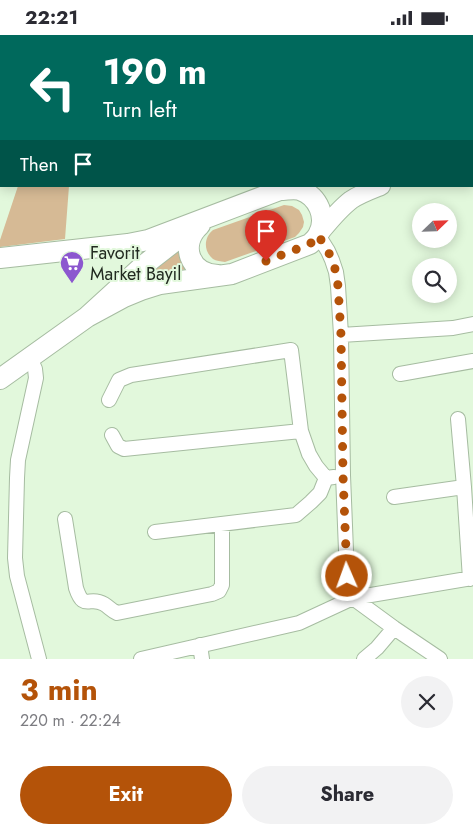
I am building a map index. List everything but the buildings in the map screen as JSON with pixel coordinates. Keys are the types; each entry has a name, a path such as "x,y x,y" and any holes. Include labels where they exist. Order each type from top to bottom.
{"main road":[{"path":"0,258 128,244 165,234 288,188 298,189 306,193 319,206 322,223 318,235 310,244 232,274 160,284 124,297 87,317"},
{"path":"208,217 192,234 188,249 190,257 195,266 202,271 211,275 223,275"},
{"path":"0,379 87,317 159,253 208,217"}],"street":[{"path":"379,187 352,199 318,235 328,251 336,272 338,286 347,576 353,598 440,659"},
{"path":"341,335 453,328 473,324"},
{"path":"109,400 119,380 131,375 291,350 302,431 309,454 326,478"},
{"path":"30,358 35,369 36,378 18,460 15,558 17,576 39,659"},
{"path":"400,374 473,361"},
{"path":"141,659 201,652 299,623 353,598 471,579 458,419"},
{"path":"112,435 118,446 124,449 302,431"},
{"path":"326,478 343,475"},
{"path":"155,532 296,515 320,493 326,478"},
{"path":"394,497 464,487"},
{"path":"65,519 79,598 84,601 103,604 117,613 219,591 222,585 222,524"},
{"path":"364,659 377,648 394,628"}],"shaded area":[{"path":"18,187 69,187 65,239 0,247 0,240"},
{"path":"284,205 292,206 299,210 302,215 303,227 295,237 225,262 214,260 210,256 206,248 206,240 213,230"},
{"path":"180,248 188,269 147,275"}],"place":[{"name":"Favorit Market Bayil","path":"72,284"}],"route":[{"path":"266,261 310,244 318,235 328,251 336,272 341,335 347,576"}]}
